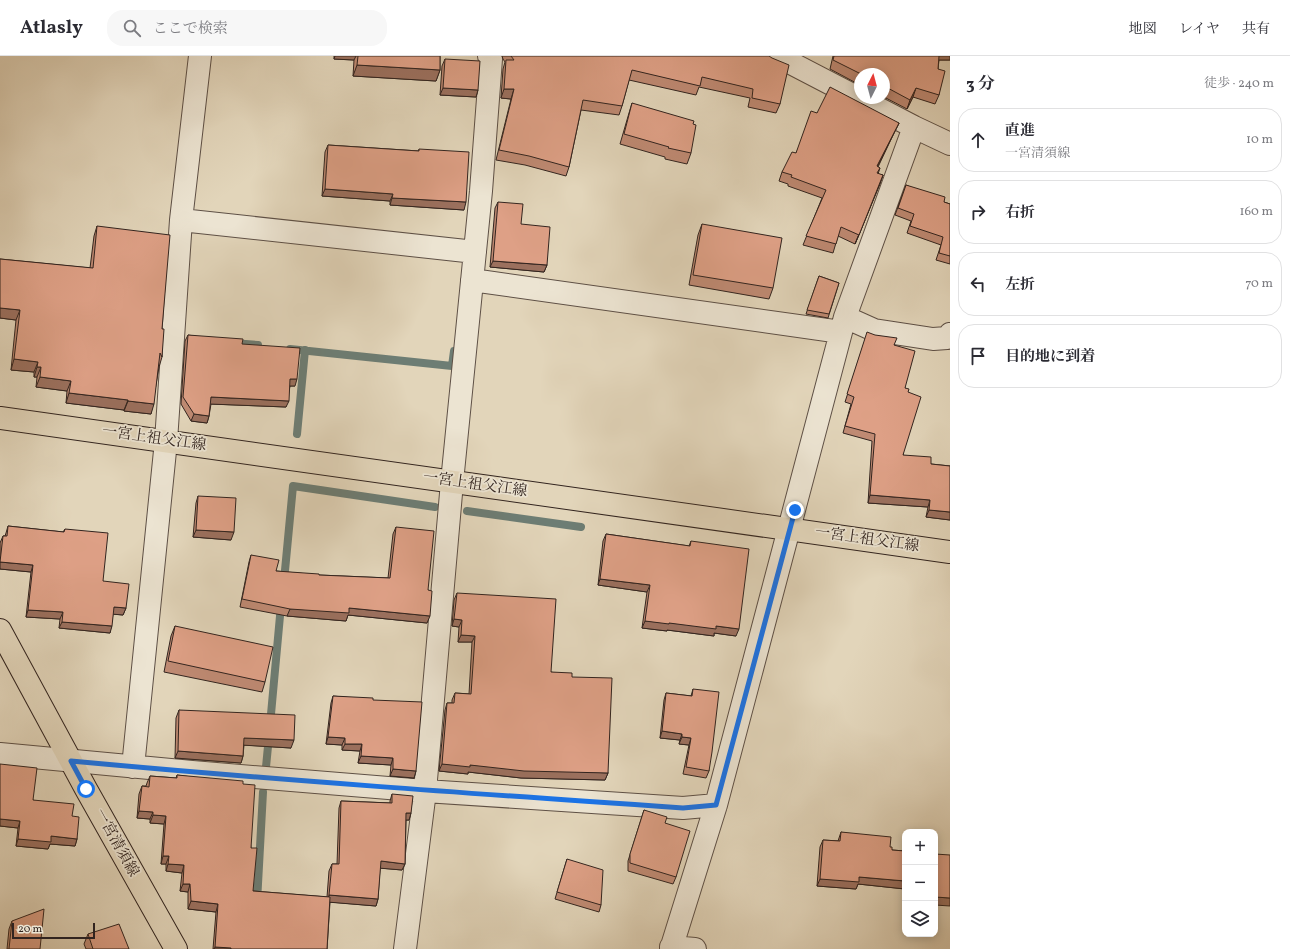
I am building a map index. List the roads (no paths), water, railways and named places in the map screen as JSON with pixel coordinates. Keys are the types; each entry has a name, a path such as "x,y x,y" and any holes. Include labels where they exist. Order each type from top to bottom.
{"main road":[{"name":"一宮上祖父江線","path":"0,418 950,552"},
{"name":"一宮清須線","path":"0,630 176,949"}],"street":[{"path":"133,767 166,441 180,220 200,56"},
{"path":"773,56 789,62 950,144"},
{"path":"405,949 425,791 452,482 494,57"},
{"path":"695,949 671,948 716,805 790,530 843,324 914,127"},
{"path":"180,220 475,252"},
{"path":"472,280 843,324 933,339 947,338 950,334"},
{"path":"0,754 133,767 425,791 683,808 716,805"}],"waterway":[{"path":"232,343 258,345"},
{"path":"290,349 452,366 454,351"},
{"path":"297,434 305,350"},
{"path":"284,581 293,486 435,507"},
{"path":"467,511 581,527"},
{"path":"270,725 281,605"},
{"path":"266,767 269,736"},
{"path":"257,902 263,792"}]}
